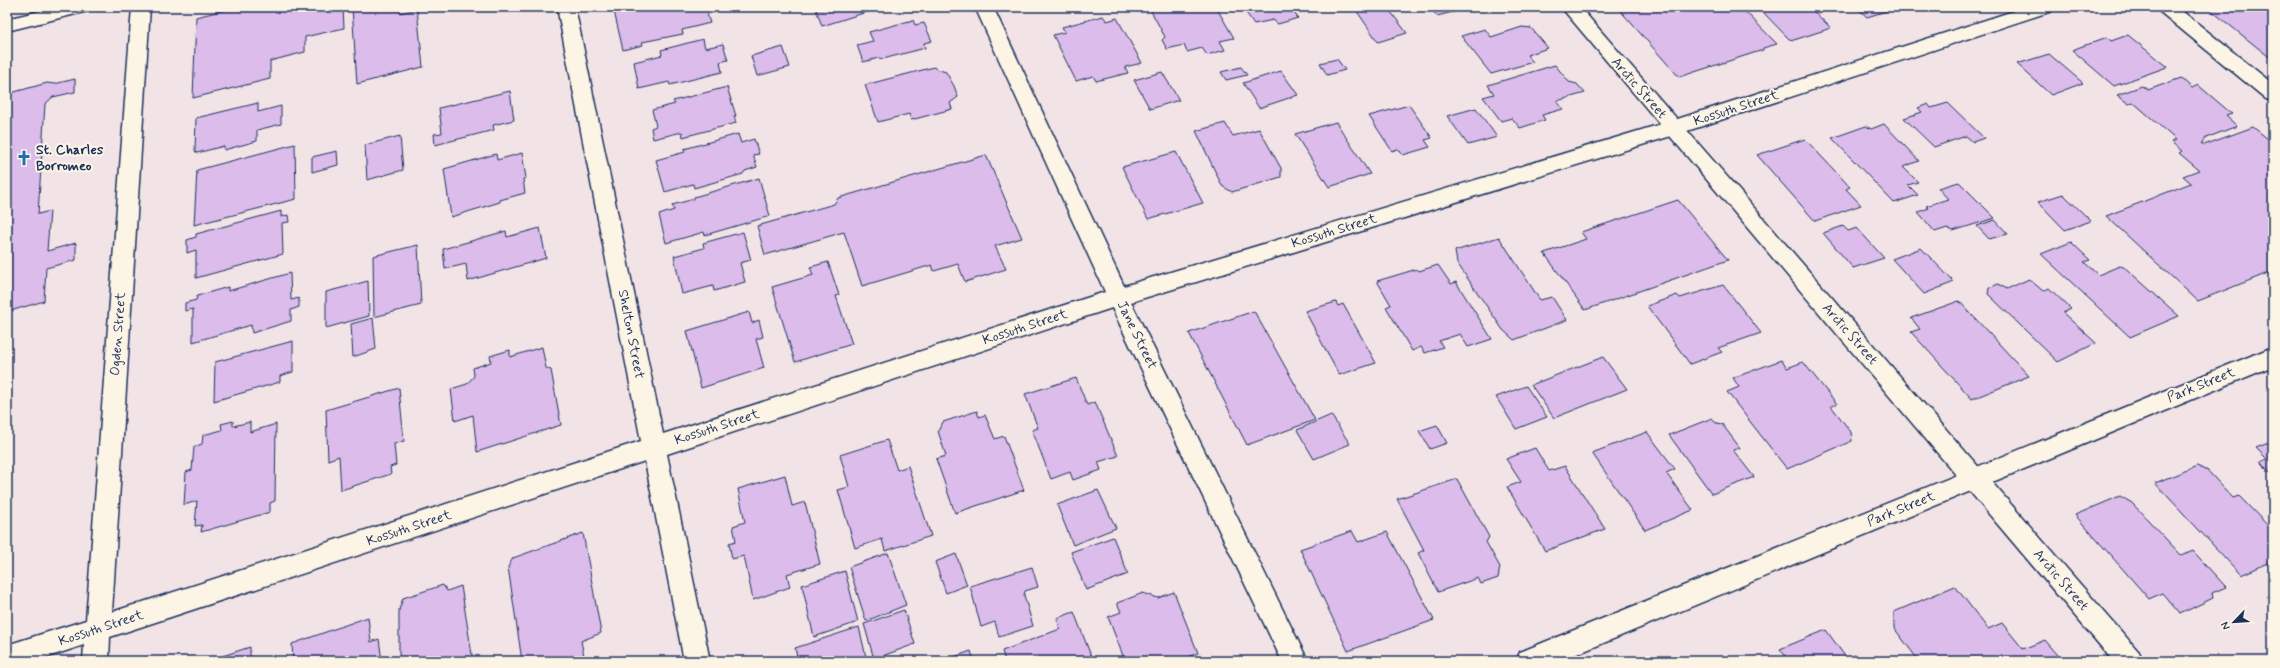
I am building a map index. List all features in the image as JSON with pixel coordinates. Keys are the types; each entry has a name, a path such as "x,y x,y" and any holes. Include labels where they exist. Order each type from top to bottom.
{"street":[{"path":"7,25 82,7"},
{"name":"Ogden Street","path":"96,661 141,7"},
{"name":"Shelton Street","path":"566,7 697,661"},
{"name":"Jane Street","path":"984,7 1118,297 1295,661"},
{"name":"Arctic Street","path":"1570,7 2130,661"},
{"name":"Kossuth Street","path":"7,658 1118,297 1674,128 2046,7"},
{"path":"2165,7 2273,94"},
{"name":"Park Street","path":"1529,661 2273,356"}],"building":[{"path":"237,7 343,7 344,28 305,37 305,52 270,61 270,79 193,98 196,17"},
{"path":"352,7 400,7 400,13 417,9 423,67 357,84"},
{"path":"613,7 715,7 716,12 707,14 710,23 682,30 683,34 642,42 643,45 623,50"},
{"path":"815,7 883,7 822,26"},
{"path":"1156,7 1216,7 1234,38 1220,41 1225,50 1207,55 1202,48 1187,52 1184,45 1167,49 1162,40 1165,37 1150,9"},
{"path":"1242,7 1290,7 1298,18 1278,24 1273,20 1254,24"},
{"path":"1354,7 1387,7 1407,33 1378,42"},
{"path":"1430,7 1473,7 1437,16"},
{"path":"1617,7 1741,7 1777,44 1763,48 1763,50 1679,77"},
{"path":"1758,7 1809,7 1831,28 1794,40 1789,39"},
{"path":"1856,7 1900,7 1867,17"},
{"path":"2207,7 2273,7 2273,60"},
{"path":"1103,16 1107,21 1117,18 1142,63 1125,67 1128,73 1096,81 1093,76 1076,81 1053,35 1065,32 1062,27"},
{"path":"913,20 915,25 924,23 932,41 924,43 925,48 883,59 879,58 863,62 857,45 873,41 869,32"},
{"path":"1522,27 1531,28 1548,48 1527,55 1533,62 1491,74 1461,36 1485,29 1491,37"},
{"path":"2128,35 2167,67 2114,86 2072,50 2107,37 2111,41"},
{"path":"703,39 705,48 723,44 728,60 720,62 722,72 670,85 669,82 639,89 634,62 662,55 661,50"},
{"path":"783,47 790,67 757,76 751,56"},
{"path":"2049,54 2083,83 2051,95 2017,64"},
{"path":"1337,59 1345,70 1327,75 1320,63"},
{"path":"1555,65 1569,82 1577,84 1585,93 1557,101 1563,109 1542,115 1545,120 1520,128 1512,118 1501,121 1483,97 1494,94 1488,85"},
{"path":"934,67 946,72 954,86 958,97 950,103 952,109 911,120 909,114 878,122 865,85"},
{"path":"1241,67 1247,75 1226,80 1221,72"},
{"path":"1281,71 1298,95 1259,108 1243,83"},
{"path":"1162,72 1179,100 1150,109 1134,80"},
{"path":"2181,78 2192,88 2198,85 2232,114 2226,116 2237,126 2206,138 2202,144 2204,145 2253,127 2273,143 2273,271 2198,301 2106,216 2191,183 2183,176 2199,170 2179,153 2182,151 2171,142 2176,140 2133,102 2129,104 2117,95 2142,86 2148,90"},
{"name":"St. Charles Borromeo","path":"75,79 75,92 53,97 45,104 38,214 50,211 47,251 76,243 76,260 46,268 44,301 7,312 7,94 47,83 54,84"},
{"path":"727,87 736,116 734,116 736,123 683,137 682,132 653,139 651,128 656,126 652,110 675,104 673,101"},
{"path":"510,91 514,120 493,125 494,130 435,145 434,134 442,133 439,108"},
{"path":"258,103 258,112 281,106 281,124 257,130 257,141 224,150 224,146 197,153 195,151 196,118"},
{"path":"1948,103 1984,138 1973,142 1966,136 1934,147 1904,118 1922,112 1918,108 1928,104 1931,108"},
{"path":"1409,105 1432,138 1425,140 1430,147 1403,155 1398,149 1392,151 1369,116"},
{"path":"1476,108 1497,137 1468,145 1447,116"},
{"path":"1336,122 1370,174 1329,187 1295,134"},
{"path":"1225,123 1233,136 1259,129 1281,168 1281,177 1232,192 1222,186 1196,131"},
{"path":"1884,124 1919,161 1903,167 1918,182 1908,185 1918,195 1894,203 1832,138 1866,126 1871,129"},
{"path":"738,134 741,143 754,139 759,154 753,155 757,167 745,171 743,174 694,188 693,184 665,192 656,160 685,152 684,149"},
{"path":"400,136 403,170 367,180 365,145"},
{"path":"1805,139 1850,187 1846,189 1861,205 1815,221 1757,155"},
{"path":"295,144 296,199 194,225 197,170"},
{"path":"337,151 338,165 312,172 312,157"},
{"path":"1176,152 1203,203 1148,219 1122,167"},
{"path":"522,153 526,178 523,179 525,193 451,217 444,169 496,154 497,160"},
{"path":"986,155 1022,238 995,246 1006,269 965,282 958,264 934,271 932,265 862,286 844,232 765,255 757,226 834,204 838,198"},
{"path":"759,178 770,216 705,235 704,232 666,243 659,215 674,210 672,205"},
{"path":"1959,182 1995,218 1953,231 1947,228 1935,232 1918,212 1929,208 1926,206 1948,199 1938,188"},
{"path":"2063,194 2091,221 2065,230 2038,202"},
{"path":"1678,200 1728,260 1585,310 1544,253 1586,239 1581,232"},
{"path":"281,211 281,217 288,215 289,222 282,223 283,254 196,278 196,250 187,253 187,240 196,237 196,234"},
{"path":"1995,220 2008,234 1989,239 1977,226"},
{"path":"1843,226 1848,231 1857,228 1884,258 1853,268 1823,233"},
{"path":"540,228 546,258 468,281 466,264 445,269 443,249 506,231 507,237"},
{"path":"743,232 751,260 740,263 745,282 714,291 713,286 682,294 674,256 704,248 703,243"},
{"path":"1499,237 1540,300 1552,297 1567,320 1514,340 1503,330 1457,263 1455,251"},
{"path":"2071,242 2090,260 2084,262 2098,275 2122,265 2179,316 2130,337 2041,254"},
{"path":"418,245 421,305 374,317 373,256"},
{"path":"1921,248 1954,282 1924,294 1892,259"},
{"path":"828,262 839,295 836,296 852,344 795,362 772,287 813,275 810,267"},
{"path":"1438,265 1451,284 1456,282 1492,339 1468,347 1460,334 1439,341 1443,347 1425,353 1421,347 1412,351 1386,307 1391,305 1377,281 1417,269 1419,271"},
{"path":"290,273 291,300 299,298 299,307 291,310 291,321 252,333 251,325 193,342 193,309 185,311 185,303 196,300 197,296 228,287 228,291"},
{"path":"2029,279 2043,291 2049,288 2071,309 2063,313 2096,343 2058,362 1988,294 1989,288 1998,284 2007,289"},
{"path":"368,281 369,316 326,328 326,292"},
{"path":"1723,285 1761,333 1718,348 1722,352 1690,364 1647,306 1677,295 1680,298"},
{"path":"1959,301 2029,376 1972,399 1911,332 1920,329 1911,318"},
{"path":"1336,302 1338,306 1343,304 1376,363 1339,375 1305,311"},
{"path":"1254,311 1315,420 1247,445 1189,333"},
{"path":"749,312 752,323 759,320 763,337 756,339 764,368 701,388 687,331"},
{"path":"373,318 376,349 353,357 351,324"},
{"path":"293,341 293,372 280,376 280,382 214,401 215,362"},
{"path":"542,347 546,368 551,370 561,425 477,452 473,415 455,421 451,389 467,384 474,376 473,368 491,362 490,356 510,350 510,357"},
{"path":"1603,357 1627,389 1554,418 1531,385"},
{"path":"1781,360 1787,368 1803,362 1837,404 1831,406 1851,432 1852,441 1787,469 1727,392 1739,387 1733,378"},
{"path":"1076,378 1087,405 1095,402 1118,456 1098,462 1101,470 1073,480 1070,472 1051,479 1032,430 1038,428 1025,394"},
{"path":"1526,386 1547,417 1516,429 1496,397"},
{"path":"399,388 404,441 394,444 396,465 390,467 391,474 341,490 339,456 328,460 326,410"},
{"path":"977,411 979,417 985,415 995,439 1004,436 1024,490 955,513 936,459 946,456 938,431 943,422"},
{"path":"1331,415 1350,444 1314,459 1297,430"},
{"path":"1712,418 1716,423 1722,424 1740,448 1733,450 1754,477 1712,494 1669,435"},
{"path":"233,421 233,426 250,422 250,432 276,424 275,501 270,503 270,512 201,532 202,525 195,526 197,501 184,505 186,472 192,470 194,447 202,444 203,435 222,430 221,424"},
{"path":"1437,425 1447,443 1430,449 1419,431"},
{"path":"1647,432 1675,469 1666,473 1693,510 1645,530 1592,453"},
{"path":"887,440 897,470 908,466 931,536 885,551 882,539 855,548 838,490 849,487 840,455"},
{"path":"2273,441 2273,475 2260,462 2267,459 2256,448"},
{"path":"1535,448 1549,471 1565,466 1605,529 1545,551 1507,487 1521,482 1506,459"},
{"path":"2197,466 2208,471 2233,498 2239,496 2273,531 2273,561 2241,575 2155,483"},
{"path":"785,475 792,506 805,502 820,564 787,574 790,587 753,600 744,556 732,559 729,543 736,541 733,526 745,522 738,489"},
{"path":"1457,479 1489,537 1486,542 1500,567 1498,578 1481,584 1478,578 1438,592 1418,553 1424,550 1397,499"},
{"path":"1098,490 1116,528 1073,545 1057,505"},
{"path":"2120,496 2132,503 2182,556 2193,551 2226,587 2212,593 2213,598 2180,614 2162,593 2149,599 2075,515"},
{"path":"1352,531 1358,542 1387,532 1434,620 1348,651 1300,549"},
{"path":"583,533 601,633 581,641 585,661 522,661 508,567 513,558"},
{"path":"1113,537 1128,574 1086,590 1071,552"},
{"path":"888,553 906,605 866,621 849,567"},
{"path":"956,554 967,585 946,593 935,562"},
{"path":"1032,567 1038,587 1025,591 1024,595 1033,626 999,637 995,622 981,627 970,586"},
{"path":"845,571 858,622 814,637 802,585"},
{"path":"443,585 447,591 461,586 473,661 399,661 399,610 403,598"},
{"path":"1955,586 1988,629 2002,623 2023,649 2045,640 2063,661 1919,661 1894,628 1894,612"},
{"path":"1174,592 1198,653 1190,656 1192,661 1125,661 1108,617 1121,612 1117,603 1143,593 1158,598"},
{"path":"904,610 915,644 874,659 864,624"},
{"path":"1074,612 1093,661 1005,661 1002,651 1060,629 1057,618"},
{"path":"368,617 371,642 379,639 382,661 293,661 292,644"},
{"path":"859,627 867,661 798,661 795,648"},
{"path":"1826,630 1847,659 1855,655 1859,661 1789,661 1780,649"},
{"path":"250,647 250,661 207,661"},
{"path":"971,651 974,661 942,661"}],"place":[{"name":"St. Charles Borromeo","path":"24,158"}]}
